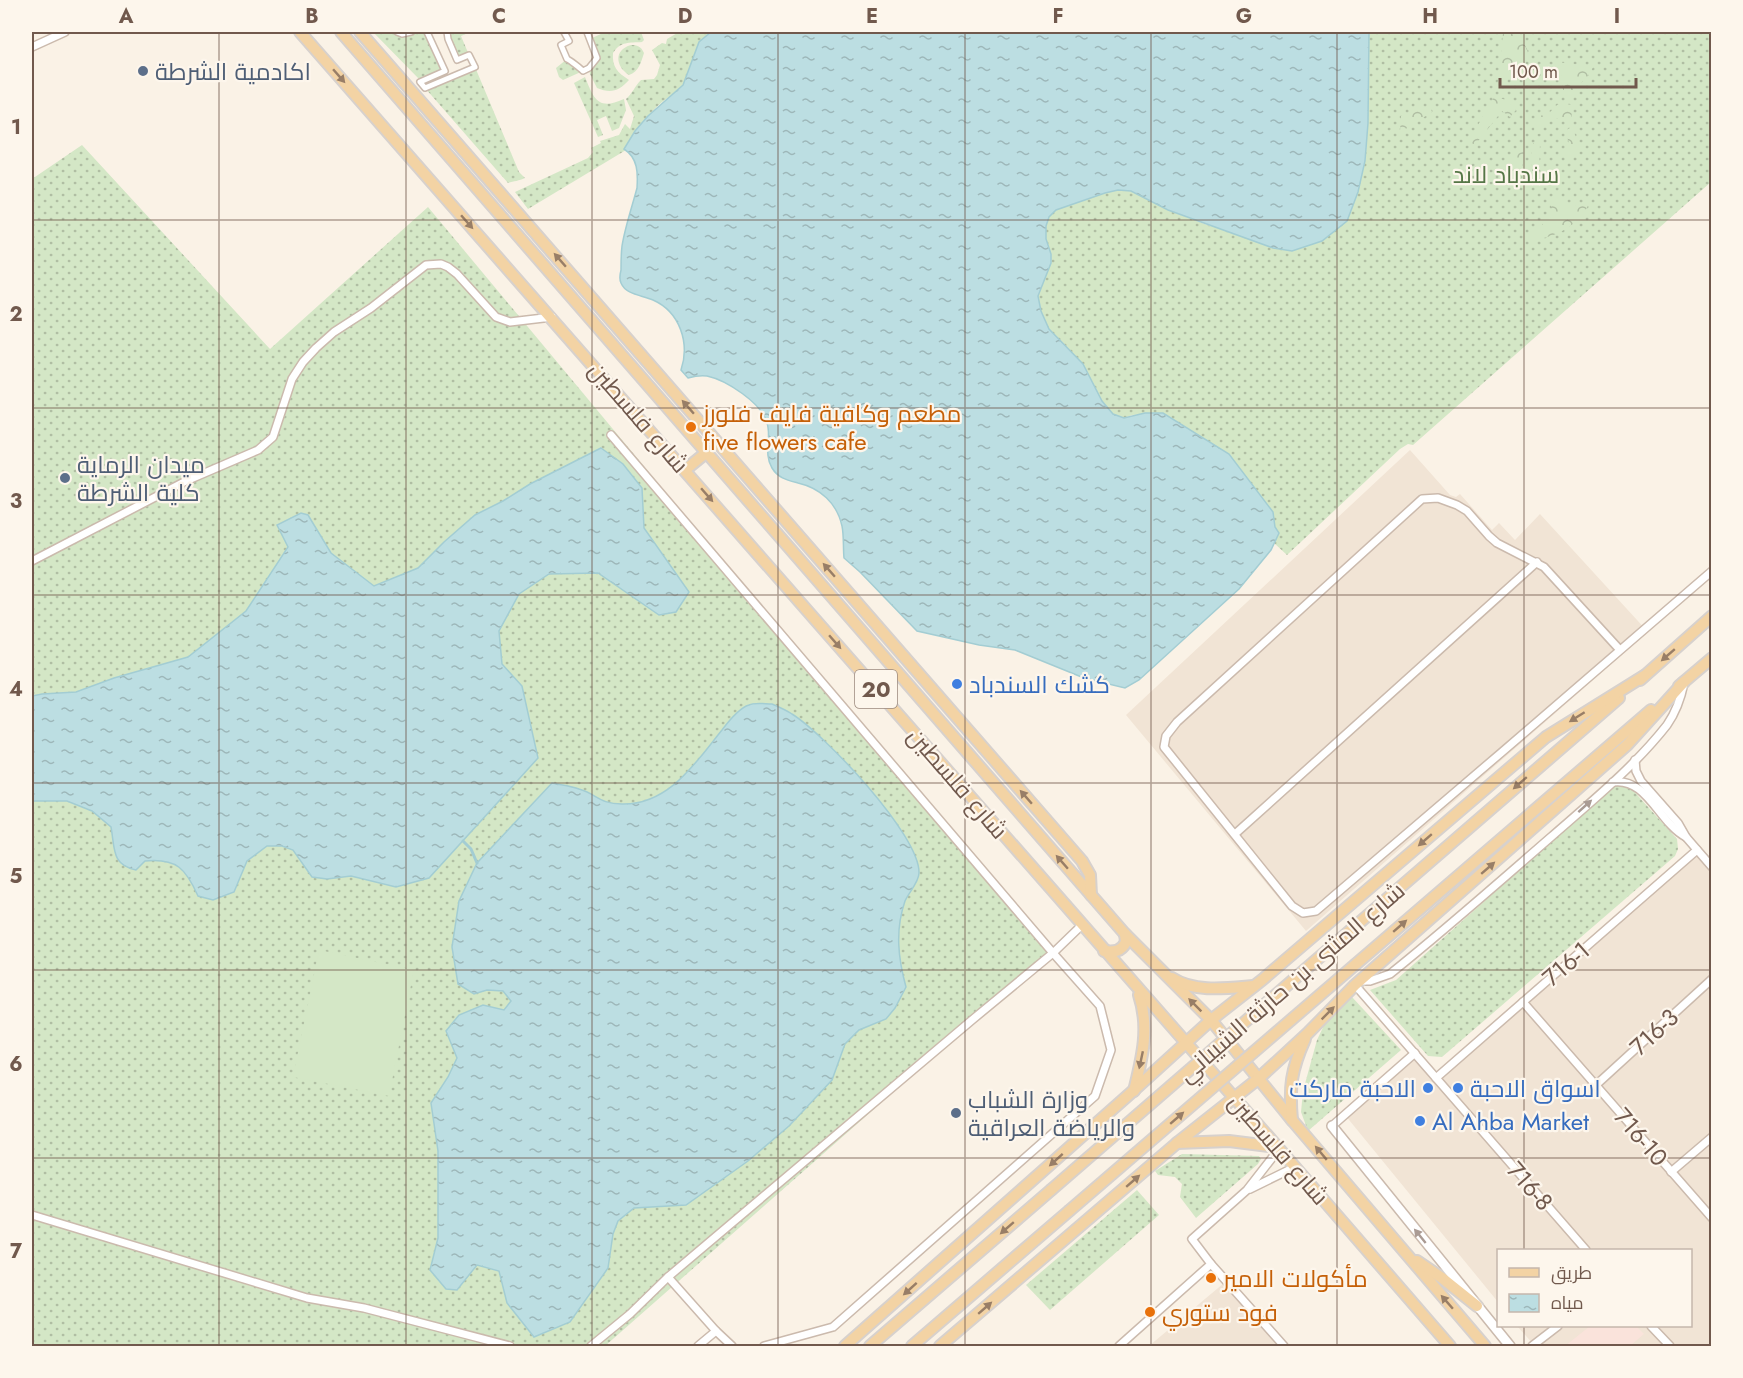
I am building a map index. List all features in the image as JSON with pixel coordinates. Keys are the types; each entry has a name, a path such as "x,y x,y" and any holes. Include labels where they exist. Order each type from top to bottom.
{"main road":[{"name":"شارع فلسطين","path":"300,32 552,317 1450,1347"},
{"name":"شارع فلسطين","path":"341,32 1125,934 1210,1020 1485,1347"},
{"path":"360,32 1082,861 1090,875 1091,895"},
{"path":"685,470 707,452"},
{"name":"شارع المثنى بن حارثة الشيباني","path":"870,1347 1712,616"},
{"name":"شارع المثنى بن حارثة الشيباني","path":"912,1347 1712,658"},
{"path":"845,1347 1134,1091 1210,1020 1254,986 1546,736 1644,676"},
{"path":"940,1347 1177,1143 1258,1079 1358,983 1628,745 1684,682"},
{"path":"911,687 940,698"},
{"path":"1104,951 1120,950 1126,942 1125,934"},
{"path":"1161,971 1176,981 1190,986 1223,988 1254,986"},
{"path":"1134,1091 1145,1041 1144,1014 1137,989"},
{"path":"1292,1120 1290,1086 1296,1059 1308,1033"},
{"path":"1177,1143 1229,1141 1278,1148"},
{"path":"1406,1254 1442,1278 1477,1306"}],"street":[{"path":"32,47 65,32"},
{"path":"397,32 402,34 411,32"},
{"path":"427,32 445,70 420,82 425,88 475,67 469,55 457,60 447,32"},
{"path":"564,32 569,41 561,45 567,59 583,71 590,69 597,58 587,32"},
{"path":"32,561 186,481 258,450 273,437 292,379 303,362 334,332 371,308 426,265 441,264 448,267 496,317 503,320 510,322 552,317"},
{"path":"611,435 1100,1006 1111,1050 1095,1096 833,1327 764,1347"},
{"path":"1620,650 1544,567 1497,543 1467,511 1457,505 1438,498 1422,499 1177,722 1166,736 1164,747 1292,906 1303,913 1316,910 1620,650 1712,571"},
{"path":"1235,834 1537,562"},
{"path":"1358,983 1390,974 1507,876 1613,782 1673,716 1684,682"},
{"path":"1635,760 1636,771 1641,781 1712,867"},
{"path":"1613,782 1624,782 1635,786 1673,828 1686,837"},
{"name":"716-1","path":"1436,1078 1697,850"},
{"path":"595,1346 668,1277 1053,953 1082,925"},
{"name":"716-3","path":"1596,1085 1712,979"},
{"name":"716-8","path":"1358,983 1436,1078 1584,1249"},
{"name":"716-10","path":"1523,1002 1712,1218"},
{"path":"1415,1053 1332,1126 1510,1347"},
{"path":"1671,1172 1712,1137"},
{"path":"1278,1148 1247,1190 1192,1239 1284,1347"},
{"path":"1247,1190 1295,1167"},
{"path":"32,1215 307,1298 364,1308 510,1347"},
{"path":"1119,1347 1211,1264"},
{"path":"668,1277 732,1347"},
{"path":"1532,1347 1557,1327"},
{"path":"1652,1327 1670,1347"},
{"path":"699,1347 716,1331"}],"shaded area":[{"path":"1410,450 1450,495 1456,497 1460,494 1492,530 1499,523 1515,540 1540,514 1648,632 1306,931 1126,715"},
{"path":"1697,850 1711,867 1711,1346 1535,1346 1518,1327 1692,1327 1692,1249 1497,1249 1497,1301 1345,1115 1415,1053 1435,1077"},
{"path":"1224,1283 1278,1346 1149,1346"},
{"path":"1589,1327 1637,1327 1644,1334 1630,1346 1565,1346"}],"green space":[{"path":"373,32 427,32 445,71 428,79 426,76 419,79"},
{"path":"447,32 468,32 461,36 469,55 457,60"},
{"path":"603,32 641,32 644,40 622,45 613,53 616,69 629,80 622,87 611,91 597,88 589,69 595,61 590,39"},
{"path":"679,32 711,32 697,50 681,87 646,118 624,149 626,150 528,209 515,192 588,158 593,152 591,148 601,143 600,141 619,135 625,124 630,129 634,116 626,99 641,80 654,79 657,75 660,65 652,50 662,43 666,44 667,39"},
{"name":"سندباد لاند","path":"1369,32 1711,32 1711,182 1413,445 1408,444 1400,449 1287,555 1274,543 1273,512 1229,455 1163,413 1132,415 1124,418 1113,414 1102,401 1083,364 1049,329 1041,311 1038,296 1051,263 1046,226 1049,217 1056,210 1118,190 1131,191 1168,210 1210,226 1347,221 1358,192 1365,161 1368,123"},
{"path":"1503,32 1512,32 1524,44 1528,55 1527,59 1511,69 1504,87 1500,89 1497,86"},
{"path":"631,45 639,46 644,53 637,69 629,75 621,68 618,59 621,51"},
{"path":"567,59 583,71 563,80 559,77 556,68"},
{"path":"1557,61 1593,67 1573,97 1563,94 1563,80 1553,66"},
{"path":"475,67 519,172 525,178 523,179 508,183 425,88"},
{"path":"585,77 598,101 608,104 624,99 626,110 619,128 612,131 606,116 597,120 603,135 598,137 574,83"},
{"path":"1494,97 1507,100 1516,110 1510,117 1502,111 1475,145 1470,142 1470,139"},
{"path":"1561,103 1572,105 1571,118 1567,121 1562,117 1547,120 1543,124 1541,133 1534,135 1535,117 1548,114"},
{"path":"1423,107 1431,109 1432,112 1403,132 1400,131 1401,116"},
{"path":"1572,127 1578,150 1576,153 1563,157 1562,151 1571,149 1566,134"},
{"path":"1536,141 1540,143 1539,173 1543,173 1550,162 1555,166 1553,183 1549,187 1544,187 1531,178 1532,145"},
{"path":"82,145 270,349 428,207 1050,954 605,1346 32,1346 32,179"},
{"path":"1520,145 1524,146 1521,179 1514,182 1512,179 1513,155"},
{"path":"1559,198 1562,204 1569,203 1578,206 1585,202 1589,203 1580,218 1566,229 1540,239 1529,238 1528,234 1540,228 1546,219 1553,216 1551,201"},
{"path":"1614,786 1630,787 1677,839 1678,849 1675,856 1442,1057 1428,1056 1370,990 1396,980"},
{"path":"319,950 414,970 389,1096 293,1077"},
{"path":"1352,997 1401,1050 1308,1131 1301,1112 1303,1091 1317,1040 1327,1019"},
{"path":"1182,1154 1259,1156 1261,1159 1196,1218 1180,1197 1182,1184 1175,1177 1158,1175 1155,1171"},
{"path":"1137,1190 1159,1215 1050,1310 1026,1285"}],"water":[{"path":"711,32 1369,32 1368,123 1365,161 1358,192 1347,221 1322,241 1292,251 1273,248 1168,210 1131,191 1118,190 1105,193 1056,210 1049,217 1046,239 1051,254 1051,263 1038,296 1041,311 1049,329 1083,364 1102,401 1113,414 1124,418 1145,413 1163,413 1229,454 1273,512 1275,527 1279,533 1271,550 1239,589 1139,680 1125,688 1084,678 1015,650 979,645 917,631 844,558 842,526 832,504 820,493 806,485 783,478 774,471 768,457 769,434 764,415 751,400 724,382 707,376 688,378 681,370 683,339 676,320 662,305 623,287 620,281 622,246 637,188 635,161 624,149 648,116 683,85 699,42"},
{"path":"601,448 623,464 642,488 644,528 689,592 676,612 659,615 598,573 549,574 519,594 499,631 502,664 522,686 538,758 429,878 396,887 351,876 327,879 312,877 293,850 282,846 267,846 247,861 234,892 213,900 198,896 184,872 173,864 165,861 145,861 136,870 122,864 114,849 111,827 92,811 67,801 32,801 32,696 76,692 114,678 188,657 246,611 288,547 277,525 301,513 308,515 331,553 374,586 418,568 475,515"},
{"path":"754,704 772,704 807,725 847,763 888,811 915,856 919,876 905,901 899,933 901,965 906,987 895,1008 886,1019 859,1030 845,1044 832,1080 789,1126 748,1161 686,1205 634,1208 618,1221 613,1234 608,1268 570,1322 534,1337 507,1303 499,1271 477,1265 457,1290 446,1289 430,1270 438,1238 438,1151 431,1103 457,1058 446,1031 459,1015 483,1005 504,1010 511,1001 503,991 487,990 474,994 458,984 452,947 459,901 477,863 552,783 585,791 614,804 639,802 654,797 680,779 691,768 741,709"}],"waterway":[{"path":"463,841 471,849 477,863"}],"place":[{"name":"اكادمية الشرطة","path":"143,71"},
{"name":"مطعم وكافية فايف فلورز five flowers cafe","path":"691,427"},
{"name":"ميدان الرماية كلية الشرطة","path":"65,478"},
{"name":"كشك السندباد","path":"957,684"},
{"name":"الاحبة ماركت","path":"1428,1088"},
{"name":"اسواق الاحبة","path":"1458,1088"},
{"name":"وزارة الشباب والرياضة العراقية","path":"956,1113"},
{"name":"Al Ahba Market","path":"1420,1121"},
{"name":"مأكولات الامير","path":"1211,1278"},
{"name":"فود ستوري","path":"1150,1312"}]}
